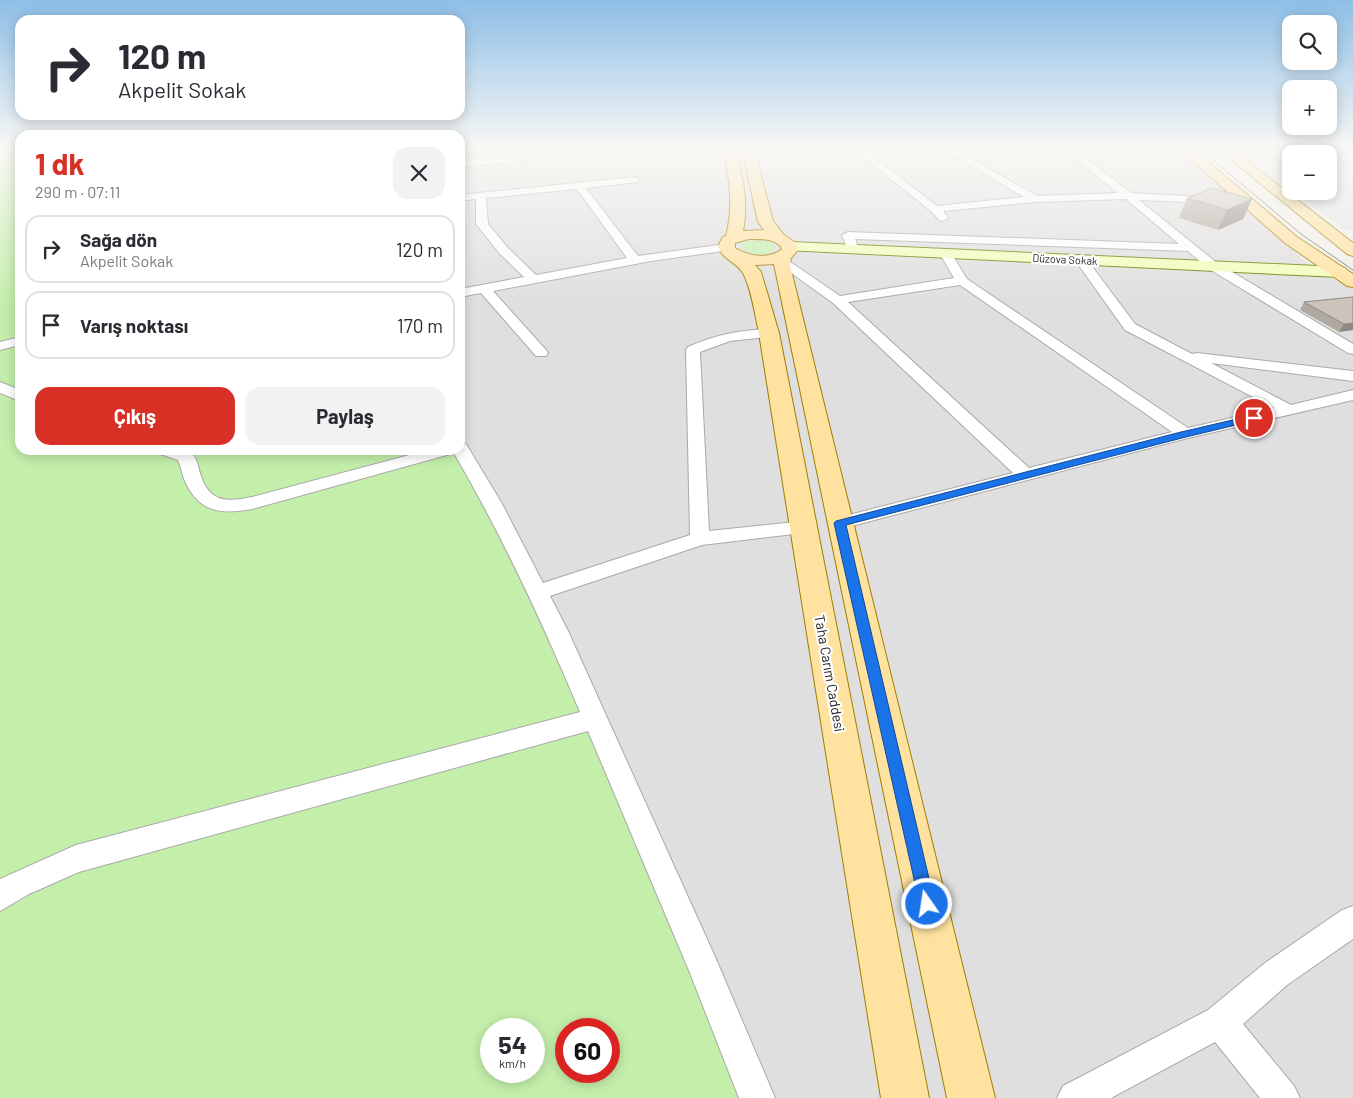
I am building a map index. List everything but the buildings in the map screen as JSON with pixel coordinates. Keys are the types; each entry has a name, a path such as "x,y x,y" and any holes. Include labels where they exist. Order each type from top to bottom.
{"main road":[{"path":"732,247 739,220 739,200"},
{"path":"761,200 766,222 783,251 840,523 971,1098"},
{"path":"1245,200 1291,240 1353,282"},
{"path":"1289,200 1353,251"},
{"path":"732,247 756,234 783,251"},
{"path":"732,247 760,260 783,251"},
{"name":"Taha Carım Caddesi","path":"732,247 752,272 769,333 905,1097"}],"street":[{"path":"481,200 482,224 504,251 534,280"},
{"path":"590,200 635,260"},
{"path":"924,200 935,209 977,255"},
{"path":"935,209 1023,200"},
{"path":"1133,200 1213,266 1353,350"},
{"path":"853,250 848,235 1192,248"},
{"path":"465,292 635,260 732,247"},
{"name":"Düzova Sokak","path":"783,251 853,250 1339,272"},
{"path":"783,251 1026,475"},
{"path":"946,254 962,281 1185,434"},
{"path":"1080,260 1130,327 1289,410"},
{"path":"838,300 962,281"},
{"path":"485,289 542,353"},
{"path":"700,540 693,350 714,340 740,334 769,333"},
{"path":"2,346 15,342"},
{"path":"1185,356 1353,376"},
{"path":"0,387 15,394"},
{"path":"840,523 1185,434 1353,395"},
{"path":"180,455 185,457 193,479 203,498 211,503 222,506 252,503 430,455"},
{"path":"464,455 492,502 557,631 705,970 756,1095"},
{"path":"538,592 700,540 804,527"},
{"path":"0,896 19,884 76,859 595,718"},
{"path":"1075,1098 1220,1022 1276,974 1353,921"},
{"path":"1220,1022 1282,1098"}],"shaded area":[{"path":"465,200 1235,200 1316,270 1353,289 1353,1098 761,1098 462,455 465,455"},
{"path":"1305,200 1353,200 1353,230 1344,229"}],"green space":[{"path":"0,200 15,200 15,455 461,455 514,552 761,1098 0,1098"},
{"path":"745,241 770,242 775,245 776,249 772,252 758,254 741,248"}],"tram line":[{"path":"1261,200 1301,234 1353,270"}],"route":[{"path":"927,904 840,523 1254,418"}]}
